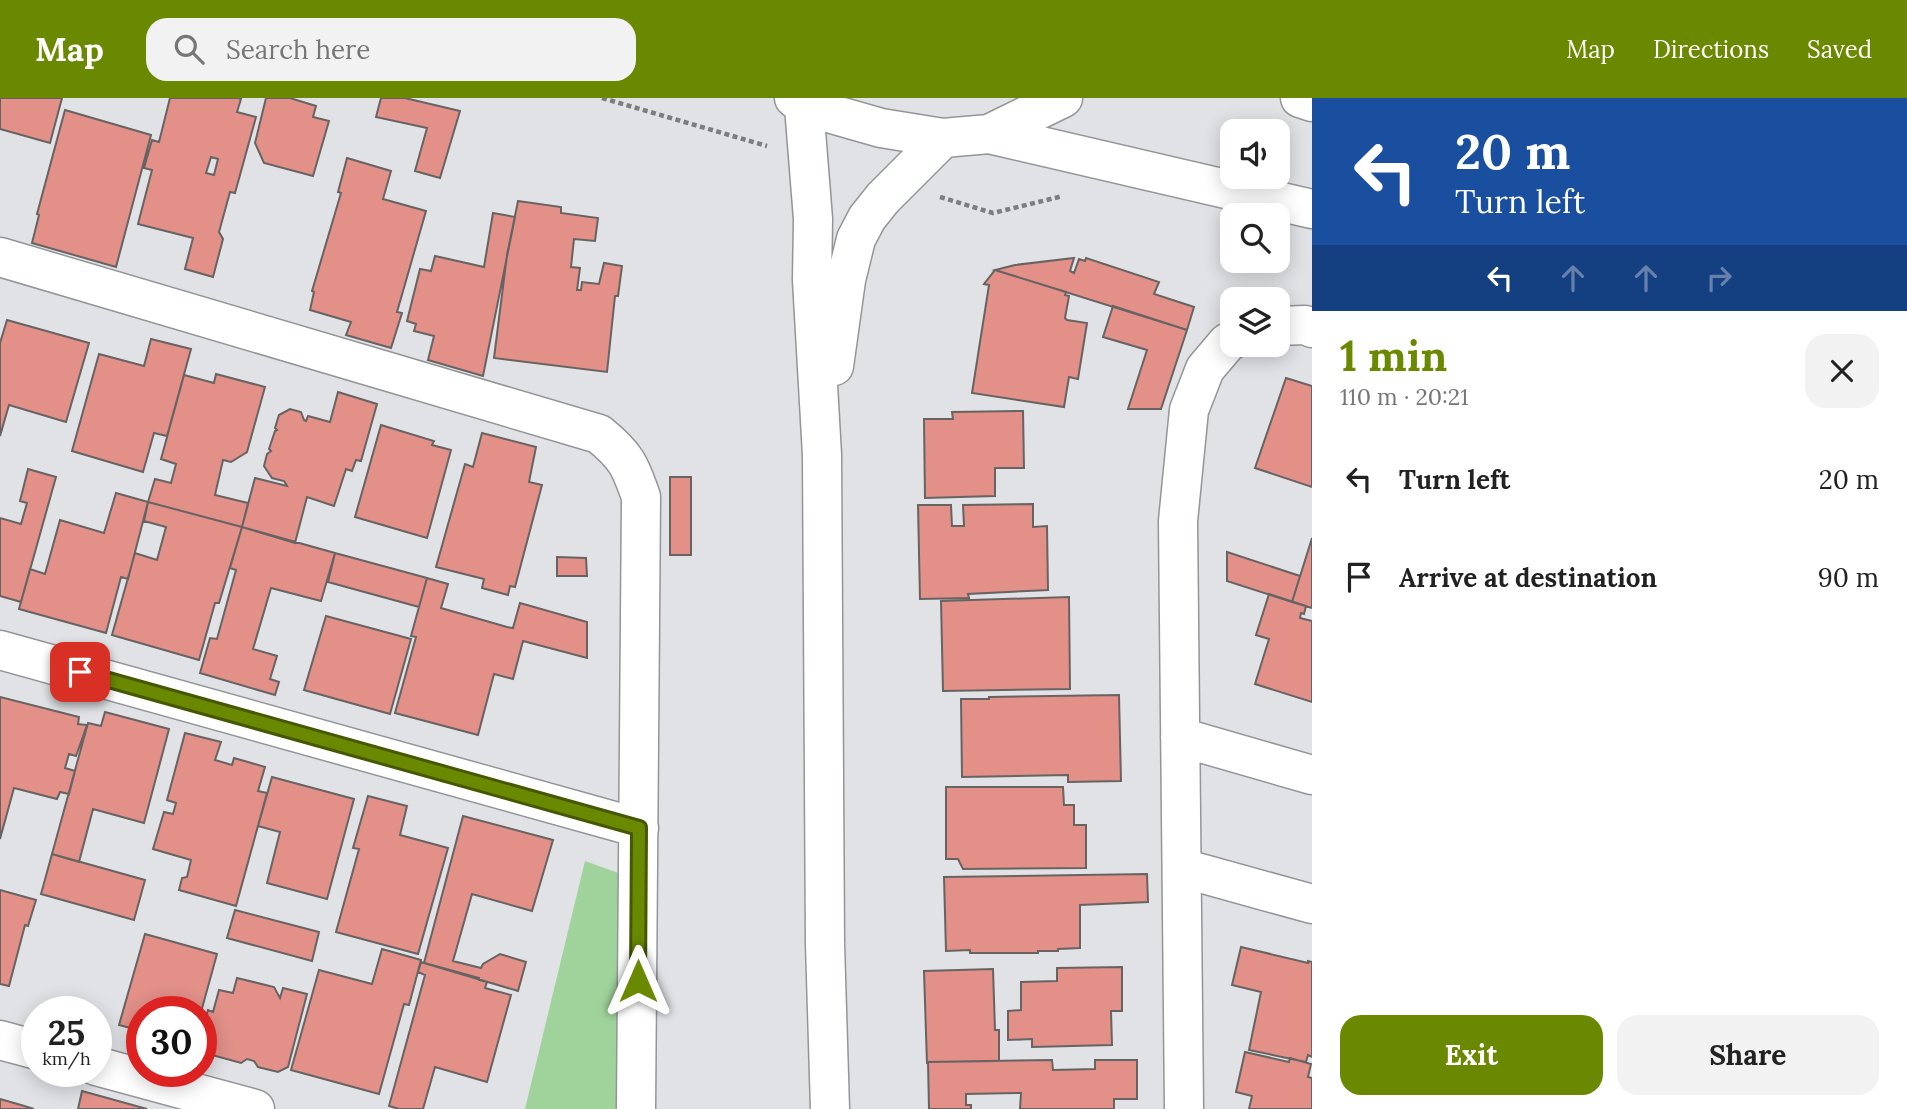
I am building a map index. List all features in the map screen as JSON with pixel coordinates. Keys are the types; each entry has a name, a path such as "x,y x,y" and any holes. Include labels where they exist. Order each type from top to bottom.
{"street":[{"path":"989,134 1063,98"},
{"path":"1300,98 1312,102"},
{"path":"830,1109 825,930 822,455 812,280 813,219 799,102 881,128 943,138 989,134 1312,209"},
{"path":"822,455 846,280 856,239 867,218 883,198 943,138"},
{"path":"0,257 599,434 619,451 631,469 641,497 636,1109"},
{"path":"1290,326 1305,325 1312,328"},
{"path":"1184,1109 1178,521 1189,410 1205,369 1220,351"},
{"path":"0,650 639,828"},
{"path":"1180,737 1312,775"},
{"path":"1182,868 1312,904"},
{"path":"0,1040 21,1045"},
{"path":"112,1070 255,1109"}],"green space":[{"path":"585,861 624,875 626,1109 525,1109"}],"building":[{"path":"0,98 62,98 50,143 0,129"},
{"path":"170,98 238,98 241,99 237,112 256,117 235,193 230,192 219,232 223,239 213,277 185,269 193,238 138,224 152,170 144,168 152,140 159,142","holes":["211,157 218,159 214,175 206,173"]},
{"path":"266,98 290,98 316,106 313,117 329,121 313,176 264,163 255,143"},
{"path":"381,98 405,98 460,111 440,178 415,171 427,128 376,117"},
{"path":"65,110 151,135 116,267 32,243 39,215 37,214"},
{"path":"347,158 391,171 383,199 426,211 397,312 402,313 391,348 346,335 351,322 310,310 312,291 341,193 338,192"},
{"path":"518,201 561,207 561,213 598,218 595,241 574,239 571,267 580,268 577,290 581,290 582,282 599,284 604,263 622,266 618,296 615,296 607,372 494,358 507,255"},
{"path":"493,213 515,217 483,376 428,360 434,336 414,331 416,324 407,321 420,269 431,271 435,256 484,267"},
{"path":"1074,258 1070,271 1074,273 1079,259 1085,261 1086,258 1159,282 1154,294 1194,307 1187,330 995,270"},
{"path":"995,270 1066,292 1065,295 1069,296 1065,318 1087,323 1078,379 1069,377 1064,407 972,393 989,285 984,284"},
{"path":"1113,306 1187,330 1161,409 1128,409 1147,350 1103,337"},
{"path":"7,320 89,343 66,422 9,405 0,436 0,343"},
{"path":"151,339 191,349 167,436 154,433 143,472 72,451 99,354 144,366"},
{"path":"216,374 265,387 247,452 231,462 223,460 215,495 248,503 242,527 148,502 155,479 171,483 176,464 161,459 184,375 214,383"},
{"path":"1286,378 1312,386 1312,487 1255,468"},
{"path":"338,392 377,404 361,461 356,460 352,471 346,469 334,506 307,497 295,543 242,527 255,478 287,486 284,481 272,478 264,466 267,454 271,451 269,449 277,430 275,428 279,415 290,409 301,412 306,421 308,416 330,422"},
{"path":"1023,411 1024,468 995,468 995,496 925,498 924,419 953,419 952,412"},
{"path":"381,425 434,441 432,445 451,450 427,538 355,517"},
{"path":"482,433 536,447 529,482 542,485 515,587 510,586 508,595 482,588 484,579 436,567 465,464 473,467"},
{"path":"28,469 56,477 21,602 0,596 0,518 21,524 27,503 20,501"},
{"path":"670,477 691,477 691,555 670,555"},
{"path":"116,493 148,502 128,579 121,577 106,633 19,609 30,569 45,574 60,520 104,533"},
{"path":"148,502 242,527 219,603 215,603 199,660 112,635 135,553 157,560 166,527 144,521"},
{"path":"1033,504 1033,527 1047,526 1048,590 968,594 969,598 920,599 918,505 951,505 952,526 964,526 963,505"},
{"path":"242,527 335,553 321,601 271,588 253,649 277,656 270,679 279,682 275,695 200,673 210,638 217,639 236,570 230,568"},
{"path":"1312,538 1312,608 1292,602"},
{"path":"1227,552 1300,576 1292,602 1227,581"},
{"path":"335,553 427,578 419,607 328,582"},
{"path":"557,557 586,558 587,576 557,576"},
{"path":"427,578 448,584 441,608 507,627 513,628 520,603 587,622 587,658 523,641 513,679 494,674 478,735 395,713 416,637 411,636"},
{"path":"1269,594 1306,606 1300,618 1312,621 1312,702 1255,684 1269,639 1256,635"},
{"path":"1069,597 1070,689 943,691 941,601"},
{"path":"326,616 411,639 390,714 304,690"},
{"path":"1119,695 1121,781 1068,782 1068,775 962,777 961,699"},
{"path":"0,697 79,717 78,724 87,725 76,756 69,754 65,768 75,771 69,794 60,792 57,799 14,788 0,839"},
{"path":"105,712 169,729 144,823 93,809 79,862 52,854 88,723 101,726"},
{"path":"185,733 221,742 215,760 232,765 234,758 265,767 258,791 267,793 236,906 179,890 182,878 187,877 191,860 153,849 164,812 173,814 176,803 167,800"},
{"path":"272,777 354,799 327,899 267,883 280,832 258,826"},
{"path":"946,787 1063,787 1064,805 1074,805 1074,825 1086,825 1086,868 963,869 958,859 946,859"},
{"path":"368,796 407,806 400,835 448,848 418,954 336,932 359,849 353,848"},
{"path":"463,816 553,840 532,911 472,894 453,961 481,968 500,954 526,962 518,991 424,963"},
{"path":"52,854 145,880 134,920 41,894"},
{"path":"1147,874 1148,902 1080,905 1080,948 1038,953 946,951 944,877"},
{"path":"0,890 36,900 28,926 25,925 9,986 0,984"},
{"path":"235,910 319,932 312,961 227,938"},
{"path":"145,934 217,954 205,996 127,996"},
{"path":"1241,947 1312,962 1312,1057 1308,1055 1306,1062 1249,1050 1261,992 1232,985"},
{"path":"382,949 421,960 409,1005 404,1004 379,1094 291,1070 319,970 372,984"},
{"path":"421,962 479,978 487,982 485,988 511,995 487,1082 435,1067 423,1109 399,1109 389,1106 425,975 418,972"},
{"path":"1122,967 1122,1011 1111,1011 1112,1045 1032,1047 1032,1039 1008,1040 1008,1011 1021,1010 1021,982 1057,981 1057,968"},
{"path":"993,969 999,1061 927,1064 924,971"},
{"path":"237,978 274,987 280,998 283,988 307,994 288,1067 278,1072 258,1067 254,1061 247,1059 241,1063 217,1056 217,997 219,990 233,993"},
{"path":"126,1000 126,1027 119,1025"},
{"path":"1245,1052 1289,1062 1290,1058 1311,1064 1308,1077 1312,1078 1312,1109 1249,1109 1252,1096 1236,1092"},
{"path":"1052,1060 1053,1070 1095,1069 1095,1060 1137,1060 1137,1099 1114,1099 1114,1109 1020,1109 1021,1093 966,1094 966,1105 971,1105 971,1109 929,1109 928,1062"},
{"path":"82,1091 147,1109 78,1109"},
{"path":"0,1099 21,1105 34,1109 0,1109"}],"route":[{"path":"80,672 639,828 638,981"}]}
